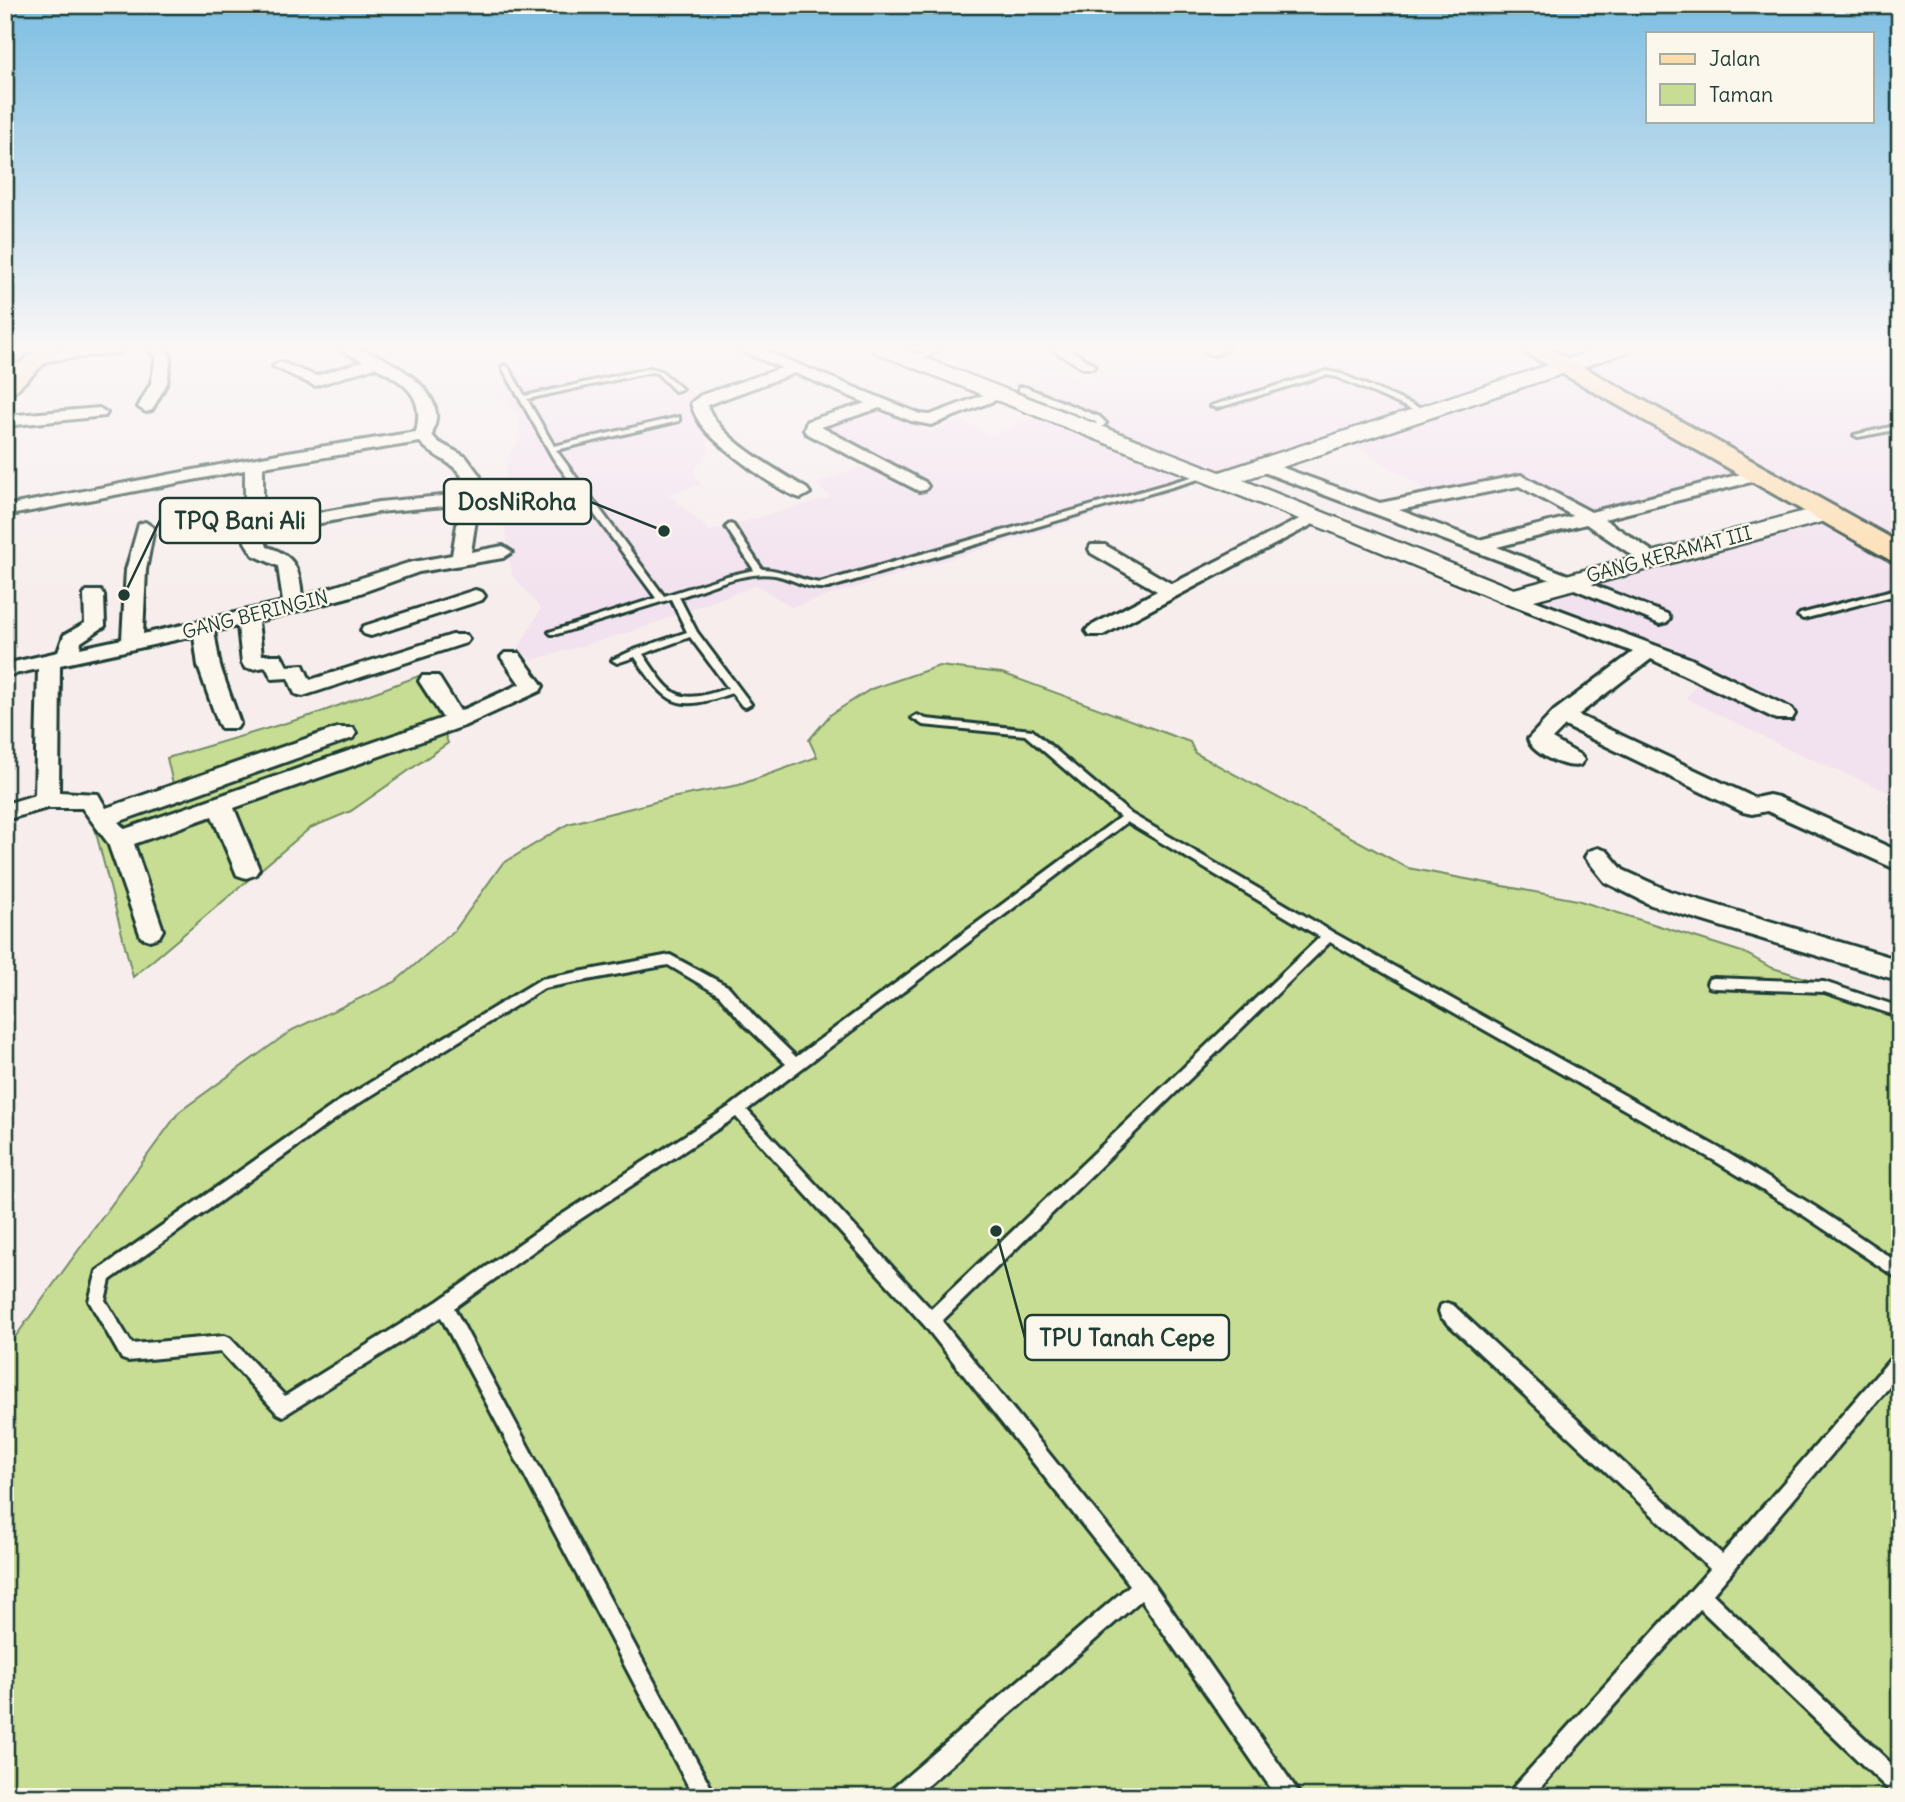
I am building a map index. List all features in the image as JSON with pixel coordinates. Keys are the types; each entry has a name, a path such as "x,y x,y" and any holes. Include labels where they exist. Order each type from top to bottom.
{"main road":[{"path":"1681,432 1900,554"}],"street":[{"path":"717,432 801,493"},
{"path":"816,432 919,486"},
{"path":"1096,432 1220,477 1512,598 1649,649 1721,681 1784,714"},
{"path":"1220,477 1264,466 1365,432"},
{"path":"5,511 82,503 288,457 409,440 424,435 432,446 460,461 471,476 460,493 468,513 461,557"},
{"path":"254,464 254,542 260,551 280,555 290,567 293,606"},
{"path":"1264,466 1569,580 1660,618"},
{"path":"1477,546 1757,475"},
{"path":"1379,509 1515,479 1526,482 1588,517 1651,559"},
{"path":"254,530 379,507 462,499"},
{"name":"GANG KERAMAT III","path":"1512,598 1569,580 1827,513"},
{"path":"1096,631 1313,517"},
{"path":"132,643 136,570 145,528"},
{"path":"1098,549 1172,592"},
{"name":"GANG BERINGIN","path":"5,670 293,606 359,611 415,566 503,552"},
{"path":"47,800 58,659 71,639 95,626 94,595"},
{"path":"387,663 359,611 475,596"},
{"path":"247,618 253,663 274,659 280,674 296,670 303,689 460,639"},
{"path":"203,628 209,667 229,723"},
{"path":"1572,760 1538,740 1562,716 1649,649"},
{"path":"120,840 456,721 533,686 512,657"},
{"path":"430,681 456,721"},
{"path":"1562,716 1752,806 1769,803 1900,862"},
{"path":"101,819 345,733"},
{"path":"5,812 47,800 89,800 101,819 120,840 150,930"},
{"path":"220,805 246,869"},
{"path":"1598,857 1614,876 1660,898 1900,971"}],"lane":[{"path":"542,432 551,449 662,598"},
{"path":"551,449 622,432"},
{"path":"1858,435 1873,432"},
{"path":"554,632 662,598 759,572 781,573 811,587 819,587 1220,477"},
{"path":"730,527 759,572"},
{"path":"1803,616 1900,591"},
{"path":"674,596 692,633 746,704"},
{"path":"617,660 692,633"},
{"path":"637,652 669,698 681,702 711,698 734,689"},
{"path":"917,718 923,722 1028,732 1127,817 1329,936 1686,1136 1830,1225 1900,1273"},
{"path":"796,1065 749,1020 724,991 670,960 541,984 343,1106 103,1276 97,1301 128,1353 224,1345 283,1407 444,1306 554,1228 737,1108 796,1065 1127,817"},
{"path":"932,1320 1329,936"},
{"path":"1714,983 1824,987 1900,1012"},
{"path":"737,1108 932,1320 1143,1586 1290,1797"},
{"path":"444,1306 706,1797"},
{"path":"1447,1311 1722,1567"},
{"path":"1518,1797 1700,1595 1900,1361"},
{"path":"898,1797 1143,1586"},
{"path":"1700,1595 1900,1787"}],"shaded area":[{"path":"520,432 704,432 709,449 694,472 701,485 669,494 710,531 831,497 816,484 867,464 814,432 986,432 992,435 999,432 1900,432 1900,797 1784,747 1686,698 1703,676 1521,598 1809,515 1740,474 1581,512 1520,473 1434,494 1352,444 1205,482 791,607 757,585 630,632 532,660 518,649 541,609 512,575 502,510 508,456 521,438"}],"green space":[{"path":"939,666 1002,673 1190,742 1195,753 1408,868 1577,900 1745,953 1770,967 1900,1008 1900,1797 5,1797 5,1351 179,1112 292,1030 395,982 455,930 502,864 568,824 671,798 739,785 817,757 809,740 830,715 871,689"},
{"path":"424,674 448,743 351,811 310,828 133,977 92,817 174,788 167,758 313,715"}],"place":[{"name":"DosNiRoha","path":"664,531"},
{"name":"TPQ Bani Ali","path":"124,595"},
{"name":"TPU Tanah Cepe","path":"996,1231"}]}
